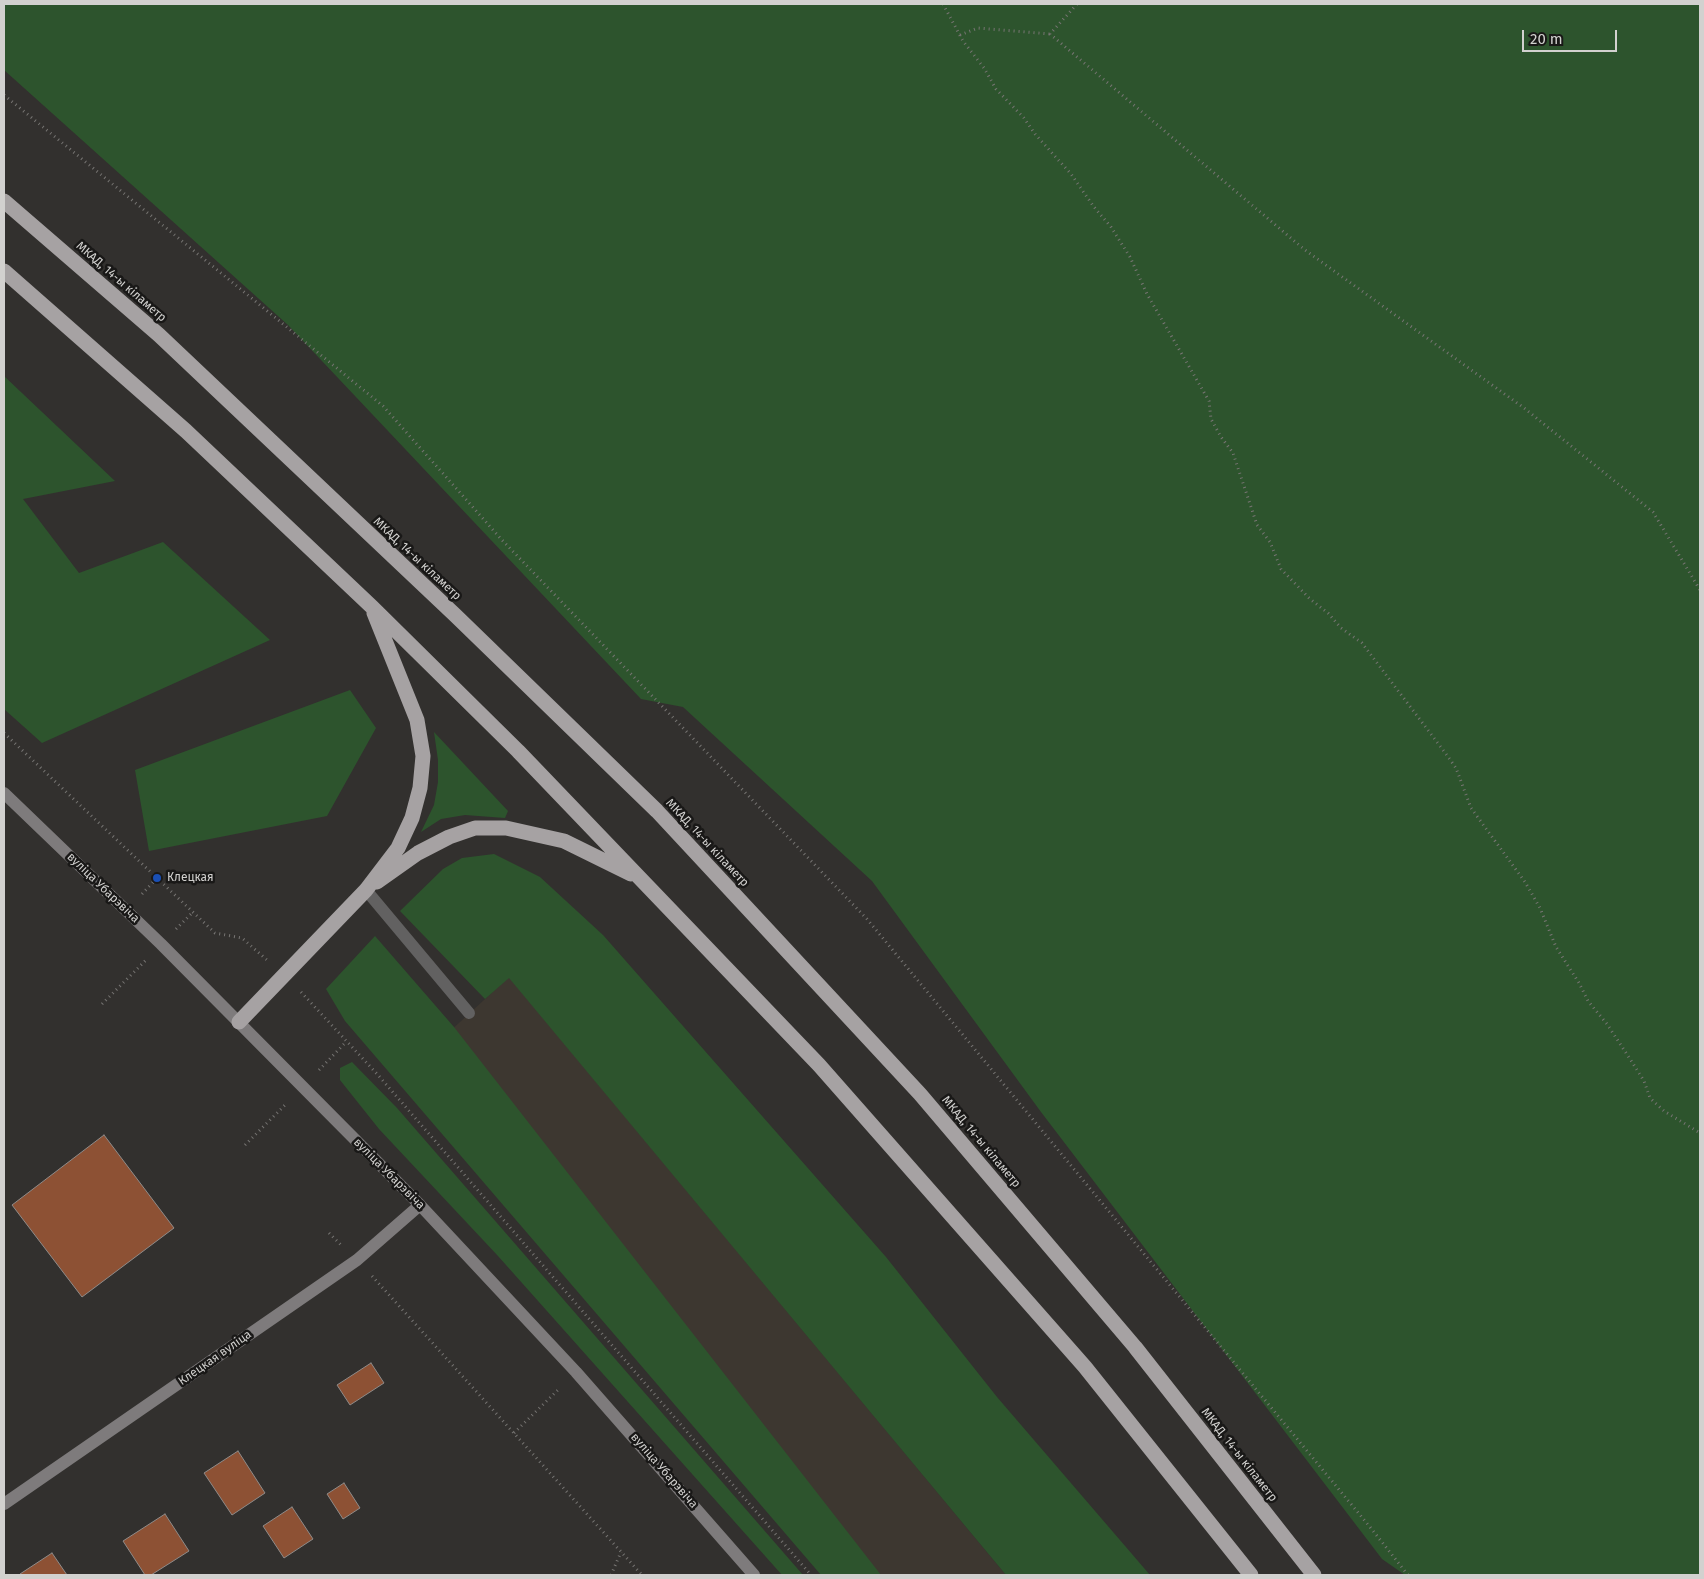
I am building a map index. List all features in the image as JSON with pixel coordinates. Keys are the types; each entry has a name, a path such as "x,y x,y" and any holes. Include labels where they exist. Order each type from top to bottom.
{"highway":[{"name":"МКАД, 14-ы кіламетр","path":"4,201 159,334 658,811 920,1094 1135,1347 1314,1575"},
{"path":"4,271 186,431 372,607 518,751 819,1064 1085,1367 1251,1575"},
{"path":"239,1022 366,890 398,848 412,818 420,788 423,756 417,720 372,607"},
{"path":"366,890 418,853 449,837 475,828 506,828 564,841 642,880"}],"main road":[{"name":"вуліца Убарэвіча","path":"4,793 161,944 420,1205 576,1372 687,1496 754,1575"},
{"name":"Клецкая вуліца","path":"4,1504 357,1260 420,1205"}],"lane":[{"path":"366,890 469,1013"}],"path":[{"path":"943,4 960,35 984,68 996,89 1024,118 1035,134 1071,174 1094,207 1111,227 1130,257 1147,294 1209,401 1212,418 1221,437 1233,453 1257,525 1270,542 1281,569 1310,599 1328,613 1341,628 1362,643 1446,754 1456,768 1471,808 1525,882 1540,908 1556,947 1579,983 1588,1002 1607,1024 1644,1081 1650,1098 1664,1111 1700,1133"},
{"path":"1050,34 1077,4"},
{"path":"960,35 978,28 1050,34 1305,250 1524,408 1653,512 1700,590"},
{"path":"4,95 383,406 502,540 867,919 1408,1575"},
{"path":"4,733 216,933 242,938 284,974 378,1075 811,1575"},
{"path":"329,1233 393,1299 642,1575"},
{"path":"514,1432 576,1372"},
{"path":"611,1575 621,1552"}],"shaded area":[{"path":"509,977 1006,1575 871,1575 435,1045"}],"green space":[{"path":"4,4 1700,4 1700,1575 1405,1575 1382,1559 1041,1112 872,881 683,707 641,699 288,325 4,70"},
{"path":"4,376 115,481 23,499 79,573 163,542 270,640 42,743 4,709"},
{"path":"350,690 376,728 327,816 149,851 135,770"},
{"path":"434,732 508,811 505,818 465,815 441,819 421,832 434,805 438,782 438,760"},
{"path":"494,854 540,877 603,935 886,1257 997,1397 1150,1575 1006,1575 509,978 485,999 400,911 443,869 462,858"},
{"path":"375,936 454,1027 881,1575 821,1575 345,1021 326,989"},
{"path":"352,1062 397,1108 803,1575 782,1575 498,1256 379,1129 340,1080 340,1068"}],"building":[{"path":"104,1135 174,1228 82,1297 12,1205"},
{"path":"371,1363 384,1383 350,1405 337,1385"},
{"path":"238,1451 265,1493 232,1515 204,1473"},
{"path":"344,1483 360,1508 343,1519 327,1494"},
{"path":"292,1507 313,1539 284,1558 263,1526"},
{"path":"165,1514 189,1551 151,1575 145,1575 123,1541"},
{"path":"52,1553 67,1575 20,1574"}],"place":[{"name":"Клецкая","path":"157,878"}]}
